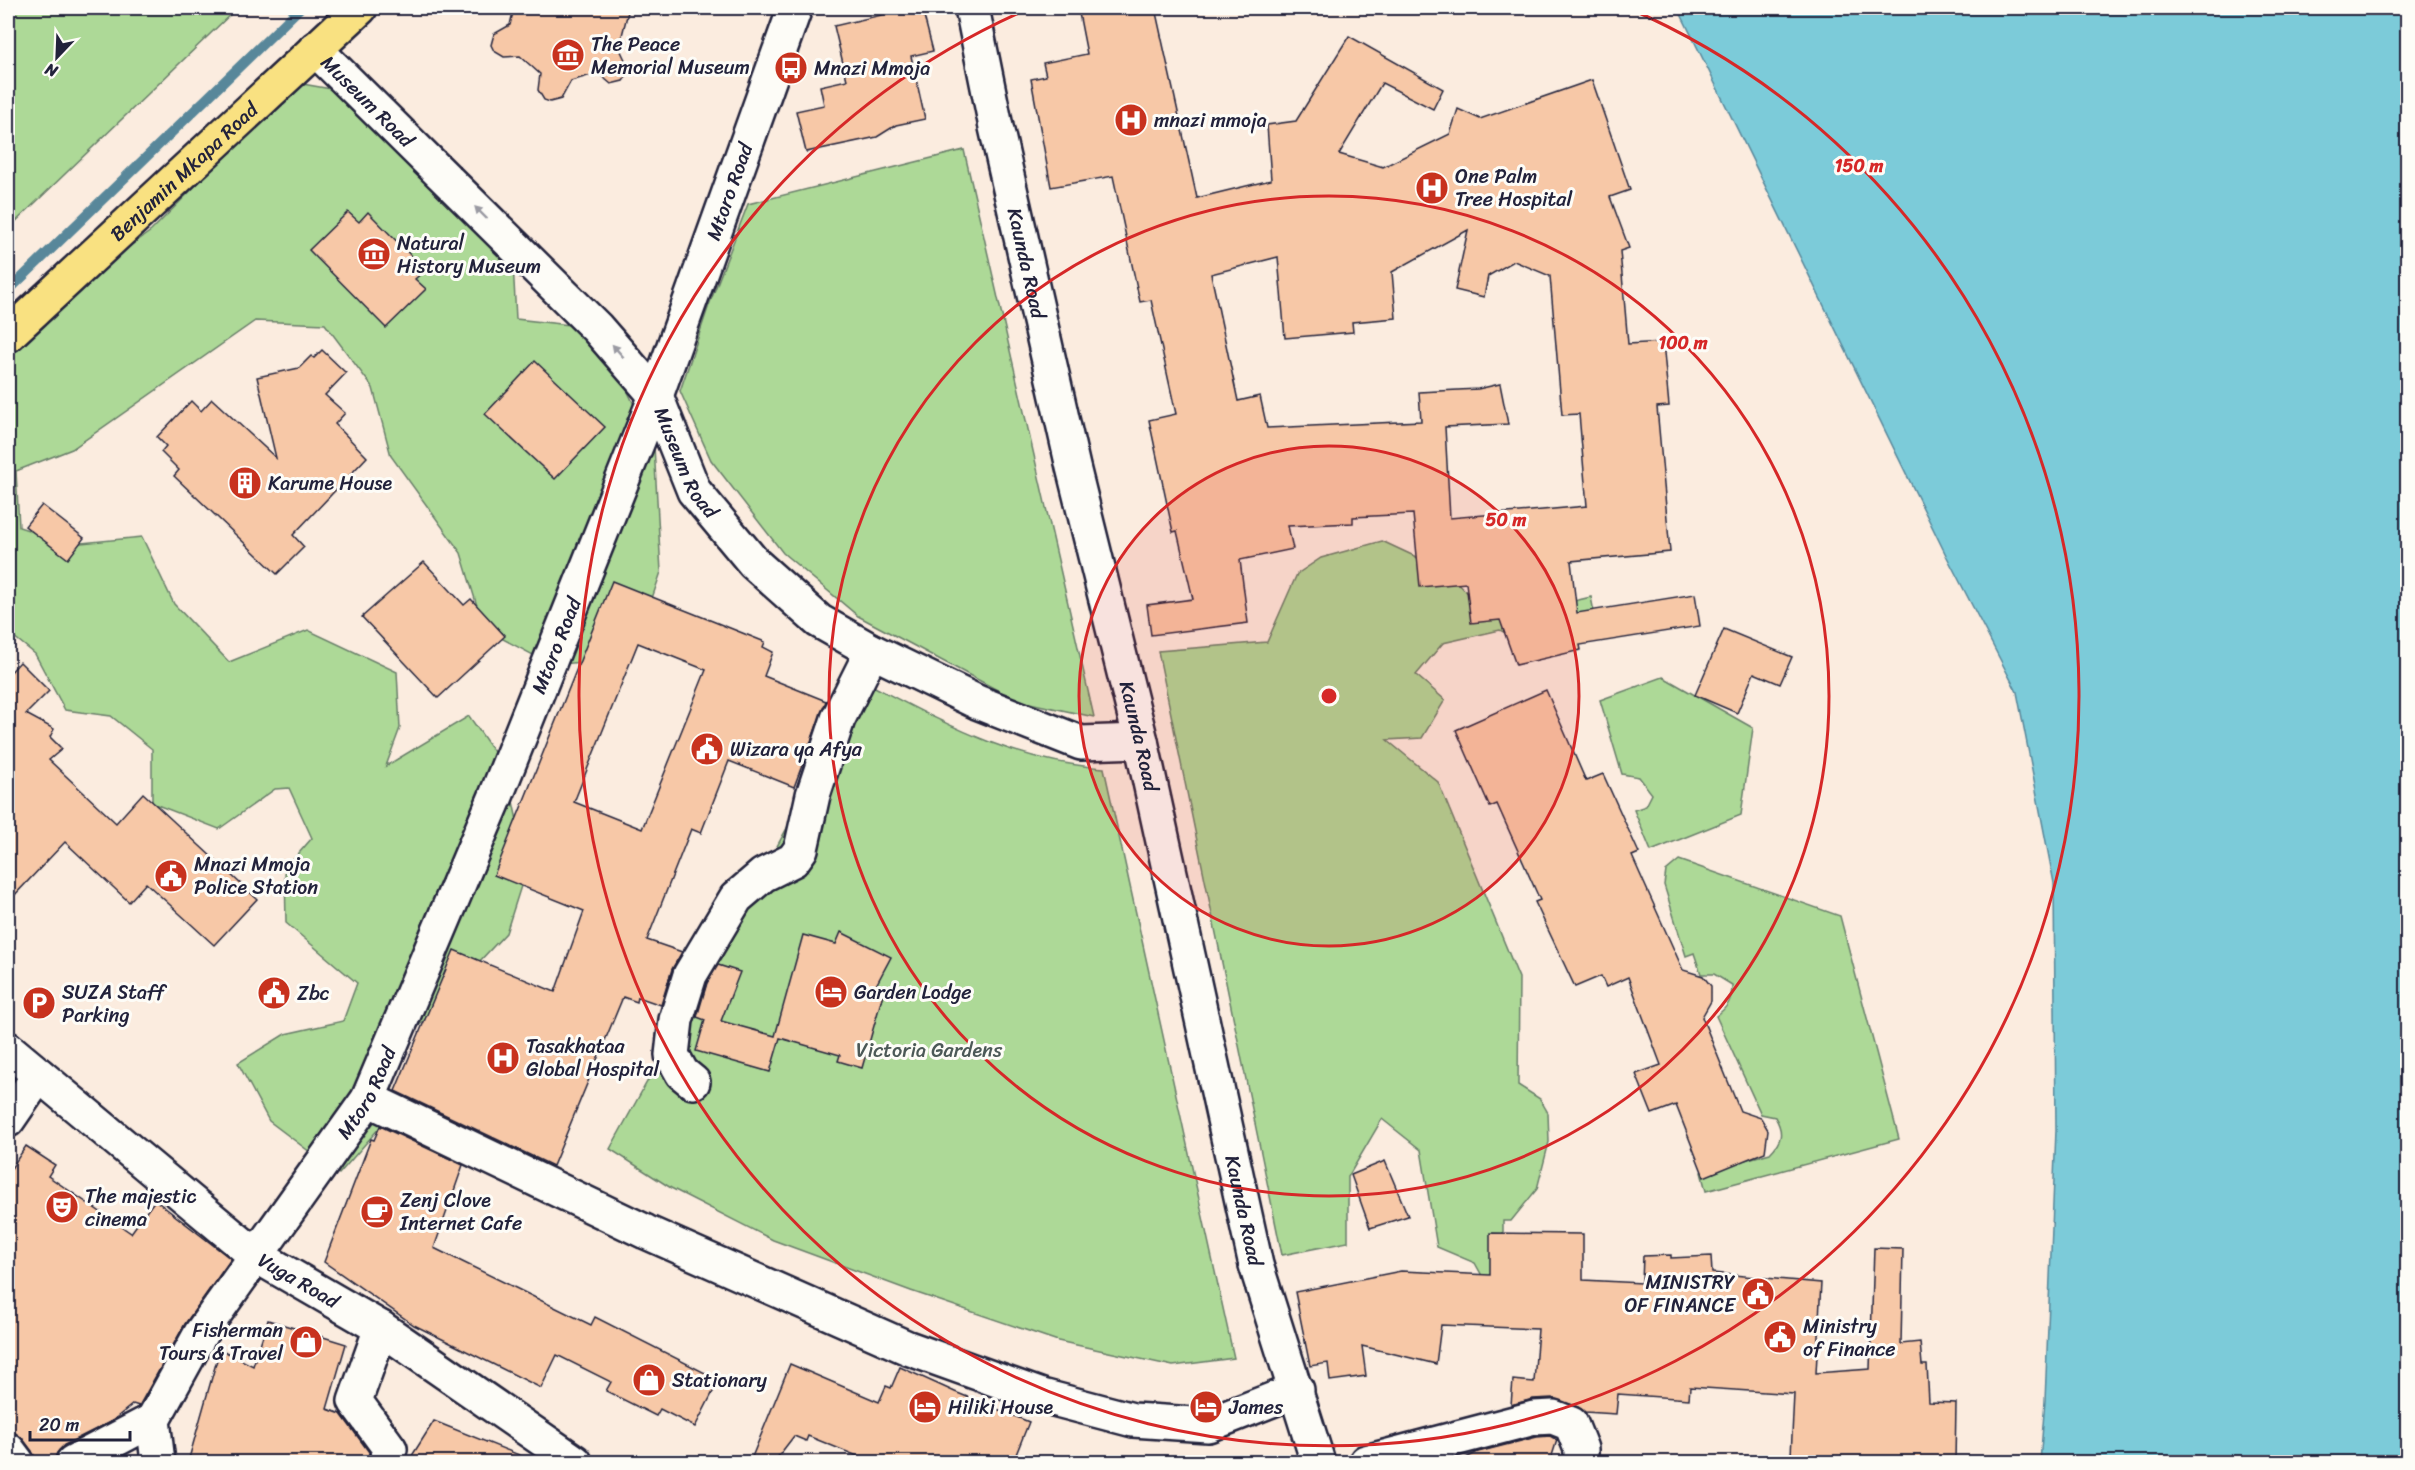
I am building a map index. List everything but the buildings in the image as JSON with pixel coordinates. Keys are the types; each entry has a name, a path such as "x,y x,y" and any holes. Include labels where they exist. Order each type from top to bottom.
{"main road":[{"name":"Benjamin Mkapa Road","path":"8,335 360,8"}],"street":[{"name":"Mtoro Road","path":"153,1420 201,1333 368,1099 495,796 656,396 795,8"},
{"name":"Kaunda Road","path":"972,8 996,127 1073,467 1141,741 1256,1265 1318,1462"},
{"name":"Museum Road","path":"315,48 597,328 656,396 694,491 754,563 819,621 872,651 977,702 1081,743 1141,741"},
{"path":"693,1082 682,1073 672,1055 676,1020 690,975 736,898 763,874 793,860 801,849 813,795 838,719 872,651"},
{"name":"Vuga Road","path":"8,1049 255,1255 381,1328 575,1462"},
{"path":"8,1120 39,1075"},
{"path":"368,1099 646,1232 886,1338 1042,1396 1133,1420 1208,1425 1297,1390"},
{"path":"381,1328 355,1401 390,1449 386,1462"},
{"path":"1366,1462 1534,1418 1553,1417 1571,1424 1581,1449 1581,1462"},
{"path":"73,1462 153,1420 158,1462"},
{"path":"8,1450 17,1462"}],"green space":[{"path":"8,8 237,8 8,229"},
{"path":"297,83 348,92 513,263 516,319 597,328 654,446 661,572 632,657 552,665 484,629 461,553 391,456 373,388 325,324 255,321 72,449 16,471 19,527 71,544 142,537 174,604 229,662 308,630 397,672 400,728 386,766 469,716 506,769 517,820 521,886 506,933 416,1029 397,1073 381,1126 339,1174 269,1121 238,1063 285,1034 343,1021 357,983 286,923 285,869 312,838 289,788 275,789 219,829 152,803 152,749 111,716 65,710 35,654 8,632 8,344 77,284 151,231"},
{"path":"964,150 1094,717 1016,700 858,616 783,553 711,460 680,391 709,305 748,204"},
{"path":"1382,541 1444,570 1476,601 1537,610 1591,597 1595,617 1533,648 1500,630 1443,643 1416,675 1445,700 1422,738 1387,740 1438,782 1519,978 1518,1085 1540,1099 1548,1113 1549,1142 1537,1189 1511,1221 1503,1221 1503,1244 1492,1294 1475,1263 1437,1247 1421,1150 1382,1119 1348,1177 1348,1242 1282,1255 1158,651 1267,642 1297,574 1321,558"},
{"path":"1663,677 1753,728 1741,815 1651,851 1634,810 1646,806 1652,794 1639,777 1622,774 1600,700"},
{"name":"Victoria Gardens","path":"867,683 981,739 1040,758 1104,768 1234,1358 1173,1366 1058,1341 911,1291 773,1240 671,1188 610,1149"},
{"path":"1679,860 1840,916 1899,1139 1706,1191 1701,1172 1770,1153 1777,1144 1781,1132 1775,1117 1761,1114 1716,1016 1728,1003 1732,985 1714,974 1701,974 1694,953 1686,956 1664,885 1666,871"}],"water":[{"path":"1678,8 2407,8 2407,1462 2040,1462 2045,1401 2056,1130 2054,883 2017,692 1947,557"}],"waterway":[{"path":"8,291 300,8"}],"place":[{"name":"The Peace Memorial Museum","path":"568,55"},
{"name":"Mnazi Mmoja","path":"791,68"},
{"name":"mnazi mmoja","path":"1131,120"},
{"name":"One Palm Tree Hospital","path":"1432,188"},
{"name":"Natural History Museum","path":"374,254"},
{"name":"Karume House","path":"245,483"},
{"name":"Wizara ya Afya","path":"707,749"},
{"name":"Mnazi Mmoja Police Station","path":"171,876"},
{"name":"Garden Lodge","path":"831,992"},
{"name":"Zbc","path":"274,993"},
{"name":"SUZA Staff Parking","path":"39,1003"},
{"name":"Tasakhataa Global Hospital","path":"503,1058"},
{"name":"The majestic cinema","path":"62,1207"},
{"name":"Zenj Clove Internet Cafe","path":"377,1212"},
{"name":"MINISTRY OF FINANCE","path":"1758,1294"},
{"name":"Ministry of Finance","path":"1780,1337"},
{"name":"Fisherman Tours & Travel","path":"306,1342"},
{"name":"Stationary","path":"649,1380"},
{"name":"Hiliki House","path":"925,1407"},
{"name":"James","path":"1206,1407"}]}
